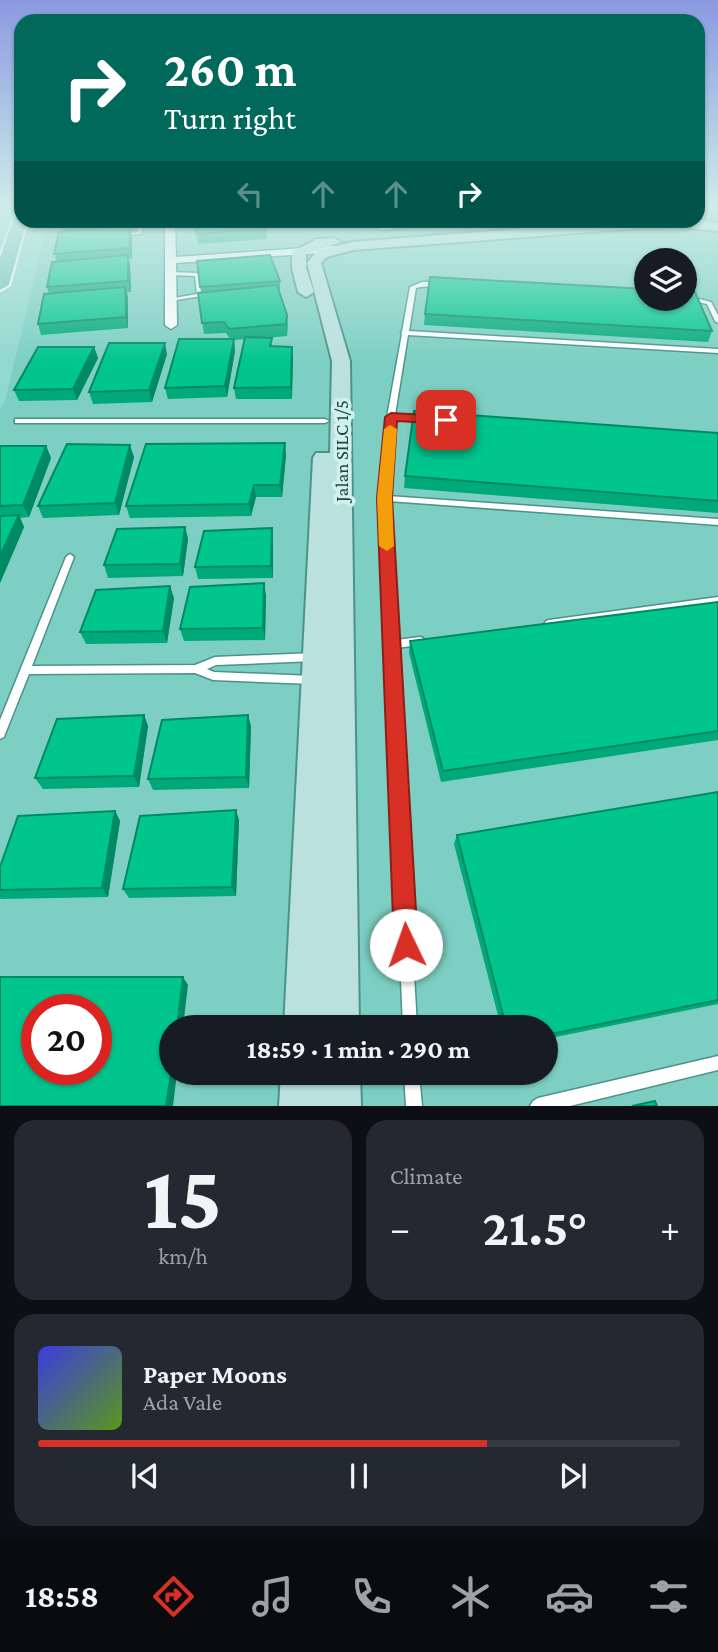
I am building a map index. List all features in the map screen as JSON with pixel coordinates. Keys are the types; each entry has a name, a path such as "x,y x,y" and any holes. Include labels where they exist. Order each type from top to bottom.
{"main road":[{"path":"0,285 8,260"}],"street":[{"path":"171,260 172,325"},
{"name":"Jalan SILC 1/5","path":"304,1015 327,359 299,268 307,260"},
{"name":"Jalan SILC 1/5","path":"318,260 313,268 339,344 341,361 339,1015"},
{"path":"301,1106 302,1085"},
{"path":"338,1106 339,1085"}],"lane":[{"path":"171,273 197,274 200,295 172,300"},
{"path":"409,1015 384,498 391,417 413,287 422,284 447,284"},
{"path":"697,300 709,303 718,321"},
{"path":"404,333 718,351"},
{"path":"391,417 432,419"},
{"path":"18,421 325,421"},
{"path":"384,498 718,522"},
{"path":"0,734 70,557"},
{"path":"541,625 718,601"},
{"path":"391,645 432,639"},
{"path":"25,670 196,669 215,661 318,668"},
{"path":"196,669 213,676 318,668"},
{"path":"538,1106 718,1063"},
{"path":"413,1085 414,1106"}],"shaded area":[{"path":"39,260 634,260 634,311 697,311 697,260 718,260 718,1106 0,1106 0,409 5,401"}],"building":[{"path":"128,260 128,281 47,287 52,262"},
{"path":"272,260 280,281 200,287 197,261"},
{"path":"430,277 634,288 634,311 697,311 697,297 712,331 425,314"},
{"path":"277,285 287,315 286,324 229,329 224,322 202,323 198,293"},
{"path":"125,287 126,317 38,324 44,294"},
{"path":"245,337 272,338 270,346 292,347 291,387 234,388"},
{"path":"179,339 234,339 225,386 165,388"},
{"path":"109,343 165,343 149,390 89,392"},
{"path":"38,347 94,347 73,389 14,390"},
{"path":"414,411 718,433 718,501 405,476"},
{"path":"285,443 280,485 254,485 249,504 126,506 146,444"},
{"path":"67,444 130,445 115,503 38,506"},
{"path":"0,446 46,446 23,505 0,506"},
{"path":"19,515 0,556 0,516"},
{"path":"185,527 180,564 104,565 117,529"},
{"path":"272,528 271,566 195,567 204,531"},
{"path":"264,583 263,628 180,629 190,587"},
{"path":"170,586 163,631 80,632 96,590"},
{"path":"718,602 718,731 443,771 410,641"},
{"path":"144,715 134,776 35,778 57,719"},
{"path":"248,715 246,777 148,779 162,720"},
{"path":"718,792 718,1000 558,1033 558,1015 503,1015 457,835"},
{"path":"236,810 232,887 123,889 140,816"},
{"path":"115,811 102,888 0,890 0,867 18,816"},
{"path":"0,977 183,977 178,1015 159,1015 159,1085 169,1085 166,1106 0,1106"},
{"path":"655,1101 657,1106 632,1106"}],"slow traffic":[{"path":"387,546 384,498 390,429"}],"route":[{"path":"406,945 384,498 391,417 446,420"}]}
